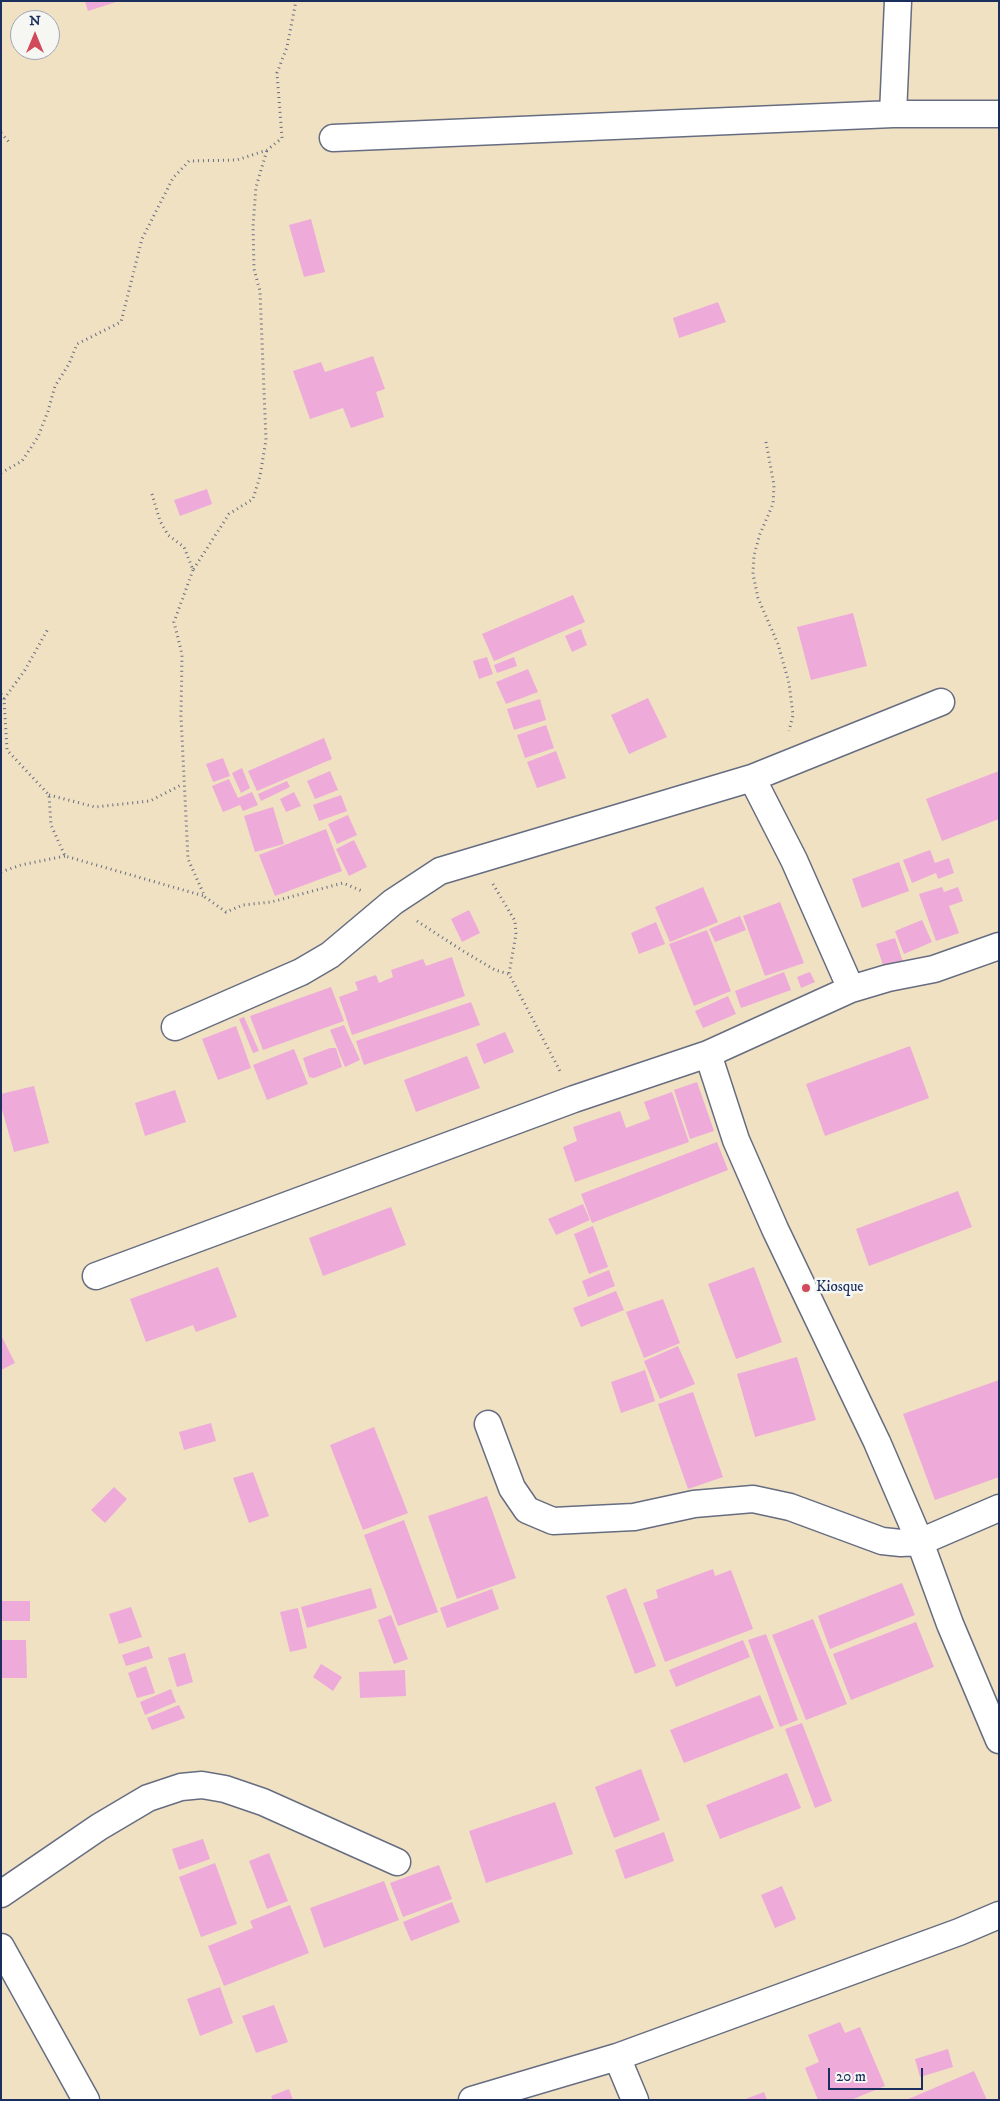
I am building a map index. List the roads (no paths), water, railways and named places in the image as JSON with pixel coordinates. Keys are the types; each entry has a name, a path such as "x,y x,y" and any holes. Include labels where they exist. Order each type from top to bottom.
{"street":[{"path":"893,114 898,1"},
{"path":"333,138 893,114 999,114"},
{"path":"175,1027 301,972 330,955 393,902 440,871 752,778 941,702"},
{"path":"752,778 794,860 851,989"},
{"path":"96,1276 574,1099 708,1054 851,989 934,968 999,946"},
{"path":"708,1054 736,1140 775,1230 877,1442 920,1542 950,1624 999,1740"},
{"path":"488,1424 512,1488 527,1510 553,1522 634,1517 694,1504 753,1499 790,1507 882,1541 920,1542 999,1508"},
{"path":"1,1894 99,1827 148,1798 181,1787 202,1785 225,1789 263,1802 397,1862"},
{"path":"472,2100 617,2057 959,1932 999,1915"},
{"path":"1,1947 86,2100"},
{"path":"617,2057 635,2100"}],"place":[{"name":"Kiosque","path":"806,1288"}]}
